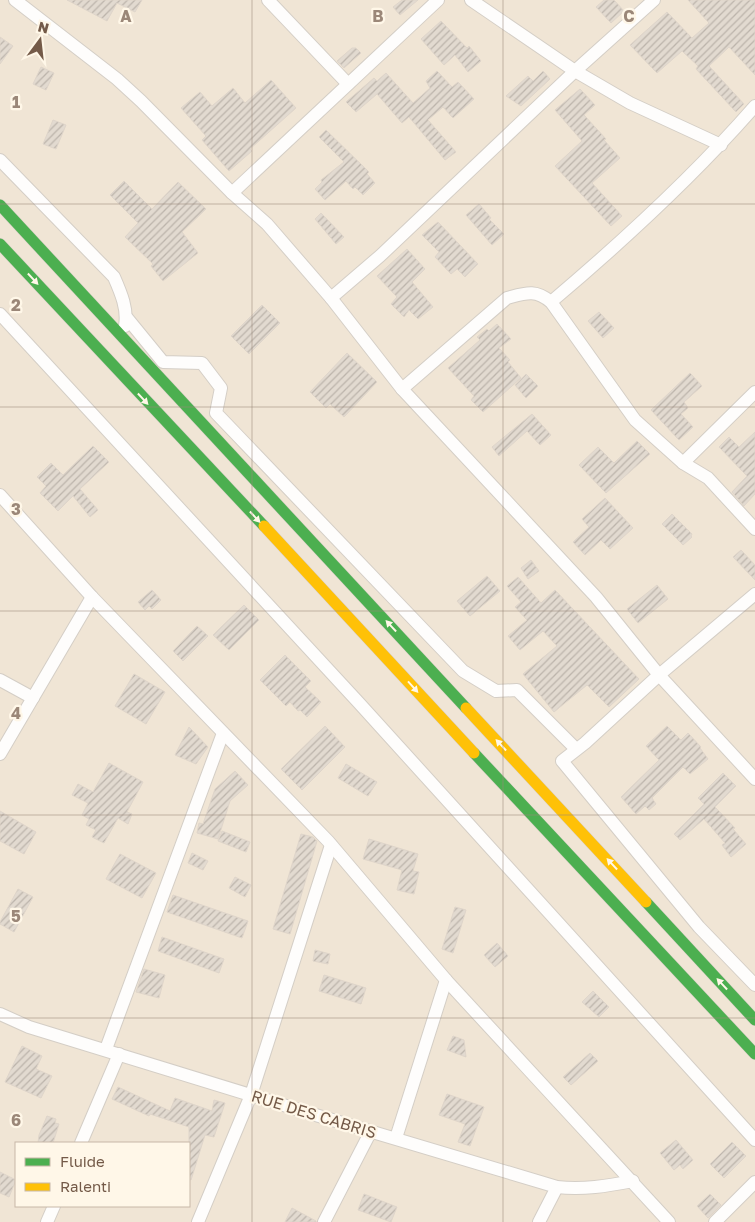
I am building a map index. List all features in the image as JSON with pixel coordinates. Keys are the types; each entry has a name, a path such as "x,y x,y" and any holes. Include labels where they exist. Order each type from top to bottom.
{"main road":[{"path":"0,205 755,1020"},
{"path":"0,244 338,604 576,865 755,1054"}],"street":[{"path":"15,0 117,79 163,122 232,193 267,224 331,298 402,389 596,598 659,675 755,779"},
{"path":"268,0 348,84"},
{"path":"232,193 438,0"},
{"path":"472,0 575,71 630,103 721,145"},
{"path":"331,298 380,256 575,71 654,0"},
{"path":"551,302 589,270 752,114"},
{"path":"0,160 114,277 123,299 127,318 123,338"},
{"path":"402,389 507,298 529,292 542,295 551,302 635,420 683,463 708,478 755,529"},
{"path":"0,314 359,703 755,1140"},
{"path":"127,318 163,362 202,363 221,388 216,413 463,671 496,691 516,690 576,749"},
{"path":"683,463 755,392"},
{"path":"0,495 92,597 332,845 446,980 669,1222"},
{"path":"755,594 562,760 699,928 755,985"},
{"path":"0,754 92,597"},
{"path":"0,680 33,698"},
{"path":"106,1049 223,732"},
{"path":"198,1222 251,1095 332,845"},
{"path":"396,1138 446,980"},
{"name":"RUE DES CABRIS","path":"0,1014 30,1027 557,1186 576,1189 632,1181"},
{"path":"81,1142 119,1054"},
{"path":"324,1222 371,1131"},
{"path":"715,1222 755,1182"},
{"path":"539,1222 557,1186"},
{"path":"47,1222 54,1207"}],"shaded area":[{"path":"0,0 755,0 755,1222 0,1222"}],"building":[{"path":"67,0 142,0 135,12 117,3 107,21"},
{"path":"402,0 418,0 400,15 393,7"},
{"path":"604,0 614,0 624,11 611,23 596,7"},
{"path":"688,0 755,0 755,75 729,47 709,66 744,104 736,112 696,69 698,66 682,51 657,73 630,45 667,12 692,38 709,23"},
{"path":"441,21 467,48 469,46 481,61 468,72 455,55 444,65 421,39"},
{"path":"0,37 13,46 0,64"},
{"path":"352,48 356,48 361,53 344,68 337,61"},
{"path":"41,67 54,73 46,90 33,84"},
{"path":"437,71 452,87 458,82 474,99 453,118 443,107 428,120 456,152 445,160 409,117 402,123 377,94 356,112 346,102 374,78 377,81 386,73 413,103 430,88 426,81"},
{"path":"543,71 550,79 521,106 506,96 528,76 533,81"},
{"path":"271,80 296,108 250,149 252,151 229,171 202,140 206,136 181,108 200,92 212,106 233,88 245,103"},
{"path":"580,89 595,105 584,115 620,158 592,183 622,216 611,226 555,166 582,141 555,110"},
{"path":"53,120 66,125 56,149 43,144"},
{"path":"326,130 369,172 367,174 375,183 363,195 355,187 353,189 346,181 325,200 315,189 322,182 321,180 344,162 319,137"},
{"path":"124,181 152,209 178,182 206,209 182,232 198,253 163,281 151,266 153,264 125,237 138,223 110,195"},
{"path":"479,204 491,218 489,219 504,234 492,245 466,215"},
{"path":"321,213 344,237 336,244 315,219"},
{"path":"438,222 478,264 465,277 457,269 451,274 435,257 439,252 422,235"},
{"path":"407,249 425,269 412,282 433,307 418,319 409,310 404,317 391,304 397,297 377,276"},
{"path":"262,305 280,323 249,354 231,336"},
{"path":"599,312 614,328 603,338 588,321"},
{"path":"497,324 511,339 499,348 510,360 508,362 521,378 483,412 471,400 474,396 448,368 480,340 477,337 487,329 489,331"},
{"path":"347,353 377,382 344,417 330,404 326,408 310,392"},
{"path":"690,373 702,386 684,402 688,408 681,414 693,427 679,440 651,410"},
{"path":"526,374 538,386 526,398 515,385"},
{"path":"532,414 551,435 540,445 527,431 499,456 492,447"},
{"path":"755,432 755,494 744,506 732,492 747,476 719,447 729,437 739,447"},
{"path":"637,441 650,454 606,493 579,465 598,447 614,463"},
{"path":"93,446 109,462 80,489 98,510 90,517 73,496 58,511 40,493 46,486 37,477 51,463 63,475"},
{"path":"605,498 633,528 610,549 601,540 585,555 573,542 589,527 582,519"},
{"path":"672,514 692,534 692,537 683,545 662,524"},
{"path":"741,550 755,565 755,580 733,557"},
{"path":"531,560 539,571 528,579 521,568"},
{"path":"487,576 500,591 470,616 457,601"},
{"path":"518,577 541,603 555,590 639,679 609,707 587,685 554,712 523,674 557,646 543,631 520,650 508,636 527,620 515,607 521,602 507,586"},
{"path":"657,585 668,599 638,623 627,609"},
{"path":"152,590 161,600 152,609 149,606 145,610 138,602"},
{"path":"244,605 259,620 229,650 213,635"},
{"path":"197,626 208,636 183,661 173,651"},
{"path":"285,655 311,681 305,687 321,702 307,717 290,702 286,706 260,680"},
{"path":"134,674 165,692 146,724 115,706"},
{"path":"325,726 345,747 302,790 281,769"},
{"path":"667,726 681,740 688,733 701,747 708,759 690,774 683,767 652,798 656,804 649,810 645,806 636,814 621,797 659,760 646,746"},
{"path":"189,727 208,747 196,764 175,755"},
{"path":"109,763 143,782 127,812 132,814 128,824 118,818 104,843 92,837 96,830 86,825 89,819 82,815 88,803 72,795 78,784 93,792"},
{"path":"346,764 377,782 368,796 338,778"},
{"path":"235,771 248,785 230,801 218,839 197,833 199,823 203,824 215,789"},
{"path":"723,773 736,786 715,807 735,828 733,829 746,844 731,857 722,845 725,843 704,819 680,840 674,834 704,804 698,798"},
{"path":"0,811 36,832 24,854 0,841"},
{"path":"222,831 250,842 246,852 218,841"},
{"path":"301,834 313,837 317,841 290,934 273,929"},
{"path":"369,839 418,854 413,871 419,872 414,894 397,890 402,870 363,859"},
{"path":"192,853 208,861 203,870 188,863"},
{"path":"120,854 156,873 142,898 106,879"},
{"path":"235,877 251,885 245,897 229,888"},
{"path":"18,889 33,897 14,932 0,924 0,922"},
{"path":"173,895 248,921 242,938 167,912"},
{"path":"455,907 466,910 453,953 442,949"},
{"path":"162,937 224,959 219,973 158,951"},
{"path":"497,943 508,956 495,967 484,955"},
{"path":"315,950 330,954 328,964 313,961"},
{"path":"144,969 165,975 159,998 136,992"},
{"path":"324,975 366,988 361,1004 319,991"},
{"path":"593,991 609,1007 599,1017 582,1002"},
{"path":"453,1036 464,1040 466,1057 447,1050"},
{"path":"22,1046 42,1056 36,1069 52,1076 41,1098 5,1082"},
{"path":"590,1053 598,1061 571,1085 563,1077"},
{"path":"118,1087 170,1111 175,1098 212,1111 214,1100 225,1103 214,1137 205,1135 191,1180 189,1127 150,1114 149,1116 112,1099"},
{"path":"447,1094 484,1107 470,1146 458,1142 465,1124 439,1115"},
{"path":"47,1116 56,1119 55,1123 59,1124 53,1142 38,1142"},
{"path":"676,1140 693,1160 683,1169 680,1165 674,1170 660,1153"},
{"path":"732,1142 746,1156 724,1178 710,1164"},
{"path":"0,1172 15,1180 15,1182 9,1197 0,1193"},
{"path":"364,1194 397,1207 391,1222 358,1210"},
{"path":"710,1194 721,1205 708,1218 697,1206"},
{"path":"292,1208 316,1221 316,1222 285,1222"}],"traffic: fast":[{"path":"0,205 466,708"},
{"path":"0,244 264,526"},
{"path":"474,753 755,1054"},
{"path":"646,902 755,1020"}],"traffic: slow":[{"path":"264,526 474,753"},
{"path":"466,708 646,902"}]}
